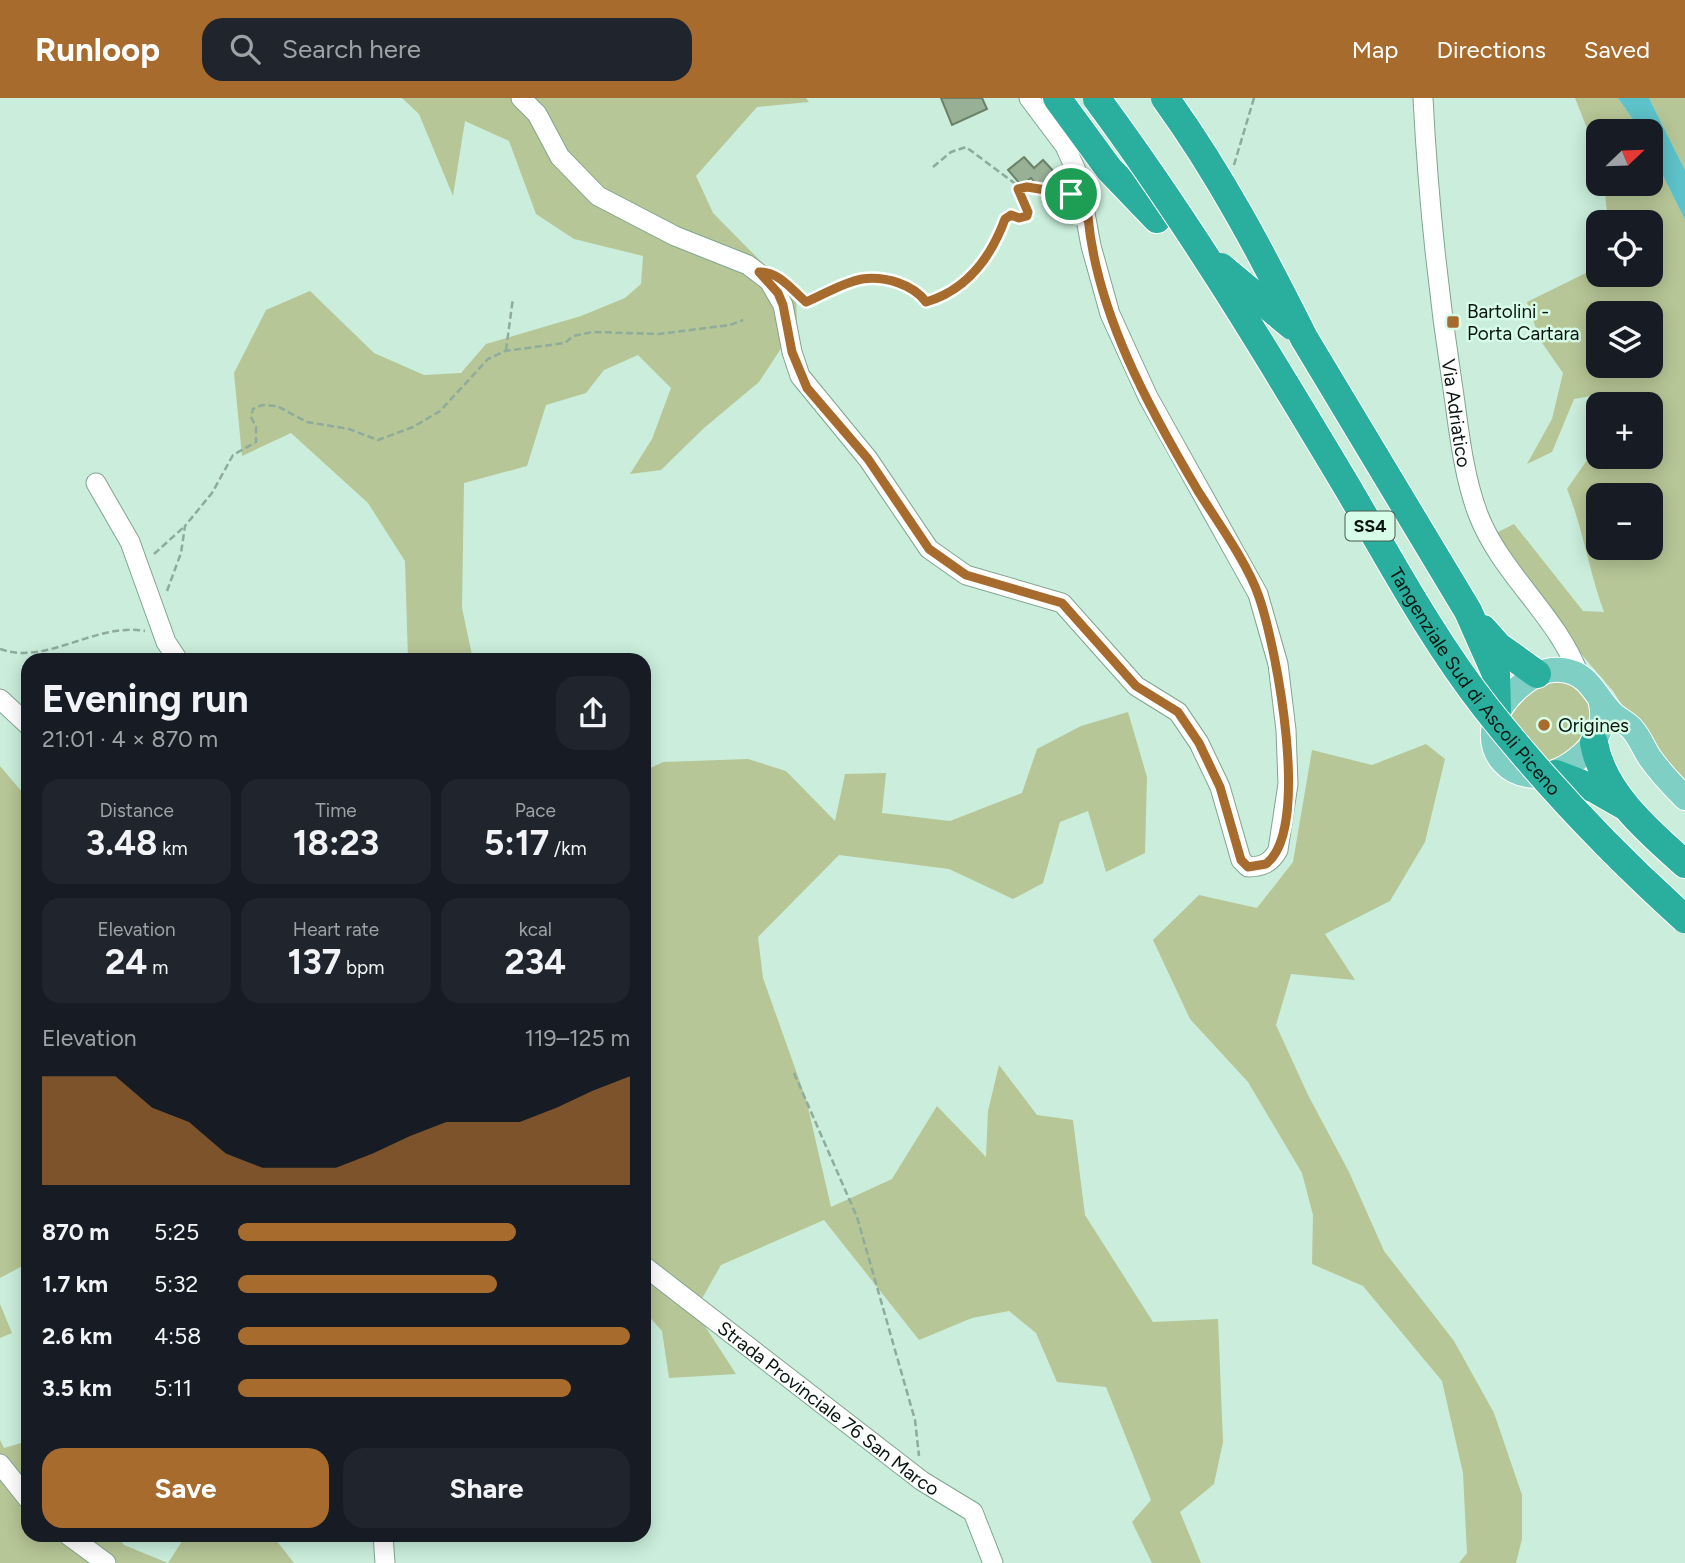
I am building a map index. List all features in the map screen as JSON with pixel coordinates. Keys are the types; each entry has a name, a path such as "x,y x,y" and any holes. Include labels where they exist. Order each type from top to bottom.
{"highway":[{"path":"1057,98 1109,169 1157,219 1280,314 1304,338"},
{"path":"1165,98 1218,174 1253,234 1304,338 1468,611 1496,674 1497,710"},
{"name":"Tangenziale Sud di Ascoli Piceno","path":"1096,99 1219,277 1431,627 1485,706 1562,798 1617,856 1685,919"},
{"path":"1468,611 1498,646 1542,672"},
{"path":"1594,743 1597,758 1626,807"},
{"path":"1556,774 1595,789 1626,807 1685,864"}],"main road":[{"path":"1578,675 1568,671 1542,672 1497,710 1492,731 1497,752 1503,761 1520,774 1531,777 1556,774 1594,743 1603,720 1600,699"},
{"name":"Via Adriatico","path":"1578,675 1588,681 1600,699 1635,732 1649,756 1685,798"},
{"name":"Via Adriatico","path":"1594,743 1613,737 1649,756"}],"street":[{"path":"521,98 537,114 560,157 598,196 675,236 748,265 769,281 783,305 792,352 800,376 868,459 929,549 966,575 1062,603 1136,686 1178,712 1199,743 1220,787 1241,860 1248,867 1256,867 1274,858 1278,850 1288,784 1278,664 1258,594 1182,464 1142,385 1110,314 1091,246 1078,175 1065,146 1029,98"},
{"name":"Via Adriatico","path":"1423,98 1428,201 1467,483 1494,548 1547,622 1566,643 1578,675"},
{"path":"96,483 112,506 139,566 166,642 173,653"},
{"name":"Via Adriatico","path":"1542,672 1555,658 1547,622"},
{"path":"0,699 21,718"},
{"name":"Strada Provinciale 76 San Marco","path":"651,1271 922,1480 973,1512 993,1563"},
{"path":"0,1464 21,1490"},
{"path":"78,1542 106,1563"},
{"path":"384,1542 385,1563"}],"path":[{"path":"933,167 951,152 966,147 1021,188 1071,194"},
{"path":"796,293 806,302 862,279 910,287 918,291 926,302 936,299 965,283 982,264 1005,219 1011,215 1019,218 1027,216 1028,212 1018,192 1021,188"},
{"path":"505,351 513,298"},
{"path":"139,566 185,526 212,493 233,455 256,442 256,427 251,417 253,410 262,405 277,406 307,422 349,429 378,440 412,427 440,411 488,359 505,351 565,343 573,336 593,332 659,334 713,328 743,320"},
{"path":"24,653 44,651 112,630 146,631 160,626 167,587 181,553 185,526"},
{"path":"0,649 21,653"},
{"path":"794,1073 857,1217 915,1420 922,1480"}],"green space":[{"path":"402,98 806,98 809,102 757,107 696,176 713,213 796,297 797,324 759,382 704,428 661,470 630,474 652,439 671,388 638,355 604,370 586,393 546,405 527,466 464,483 462,608 472,653 408,653 405,561 368,503 291,433 242,456 234,373 266,310 310,291 374,353 424,375 461,373 486,344 581,316 625,298 641,284 643,256 574,239 536,214 509,141 465,121 453,196 419,114"},
{"path":"1575,98 1618,98 1633,119 1586,119 1586,126"},
{"path":"1649,98 1685,98 1685,170 1663,126 1663,119 1660,119"},
{"path":"1663,176 1685,220 1685,779 1641,735 1613,691 1504,564 1498,532 1514,524 1583,611 1604,612 1588,560 1663,560 1663,483 1586,483 1586,552 1567,489 1586,462 1586,469 1663,469 1663,392 1586,392 1586,397 1574,399 1552,452 1527,464 1552,419 1563,373 1540,340 1527,302 1586,273 1586,287 1663,287 1663,210 1607,210 1605,196 1663,196"},
{"path":"1547,679 1573,683 1591,703 1591,729 1564,759 1533,768 1506,712"},
{"path":"1128,712 1147,777 1145,853 1106,872 1088,811 1060,822 1043,883 1013,899 949,869 839,855 758,937 763,978 806,1099 831,1207 892,1179 937,1106 986,1157 988,1111 999,1065 1037,1115 1073,1120 1085,1215 1153,1322 1218,1319 1223,1442 1214,1484 1180,1512 1201,1563 1152,1563 1132,1522 1151,1500 1106,1387 1057,1382 1036,1333 1009,1311 972,1318 919,1340 824,1220 721,1265 695,1311 736,1374 669,1378 662,1331 651,1319 651,768 663,762 748,759 786,771 835,821 845,774 886,773 882,813 950,821 1022,793 1037,749 1081,726"},
{"path":"1426,744 1445,759 1425,842 1390,901 1325,934 1355,980 1291,974 1276,1025 1308,1095 1349,1172 1384,1251 1454,1341 1494,1413 1522,1495 1522,1539 1516,1563 1459,1563 1467,1553 1463,1473 1442,1381 1363,1286 1312,1264 1313,1215 1302,1173 1248,1082 1190,1019 1153,940 1199,895 1257,908 1293,862 1312,750 1372,765"},
{"path":"0,766 21,791 21,1267 0,1278"},
{"path":"0,1304 12,1333 0,1338"},
{"path":"0,1440 4,1448 21,1443 21,1542 122,1542 168,1563 0,1563"},
{"path":"182,1542 278,1542 294,1563 168,1563"}],"water":[{"path":"1618,98 1649,98 1660,119 1633,119"},
{"path":"1663,126 1685,170 1685,220 1663,176"}],"building":[{"path":"941,98 982,98 987,109 952,125"},
{"path":"1024,157 1034,168 1043,160 1057,175 1041,189 1031,178 1021,185 1008,170"}],"place":[{"name":"Bartolini - Porta Cartara","path":"1453,322"},
{"name":"Origines","path":"1544,725"}],"route":[{"path":"1027,187 1071,194 1076,218 1088,217 1091,246 1110,314 1182,464 1258,594 1278,664 1286,730 1286,813 1274,858 1256,867 1248,867 1241,860 1220,787 1199,743 1178,712 1136,686 1062,603 966,575 929,549 868,459 807,388 795,363 783,305 778,293 759,272 769,272 777,276 806,302 862,279 910,287 918,291 926,302 965,283 988,257 1005,219 1011,215 1019,218 1027,216 1028,212 1018,189 1027,187"}]}
